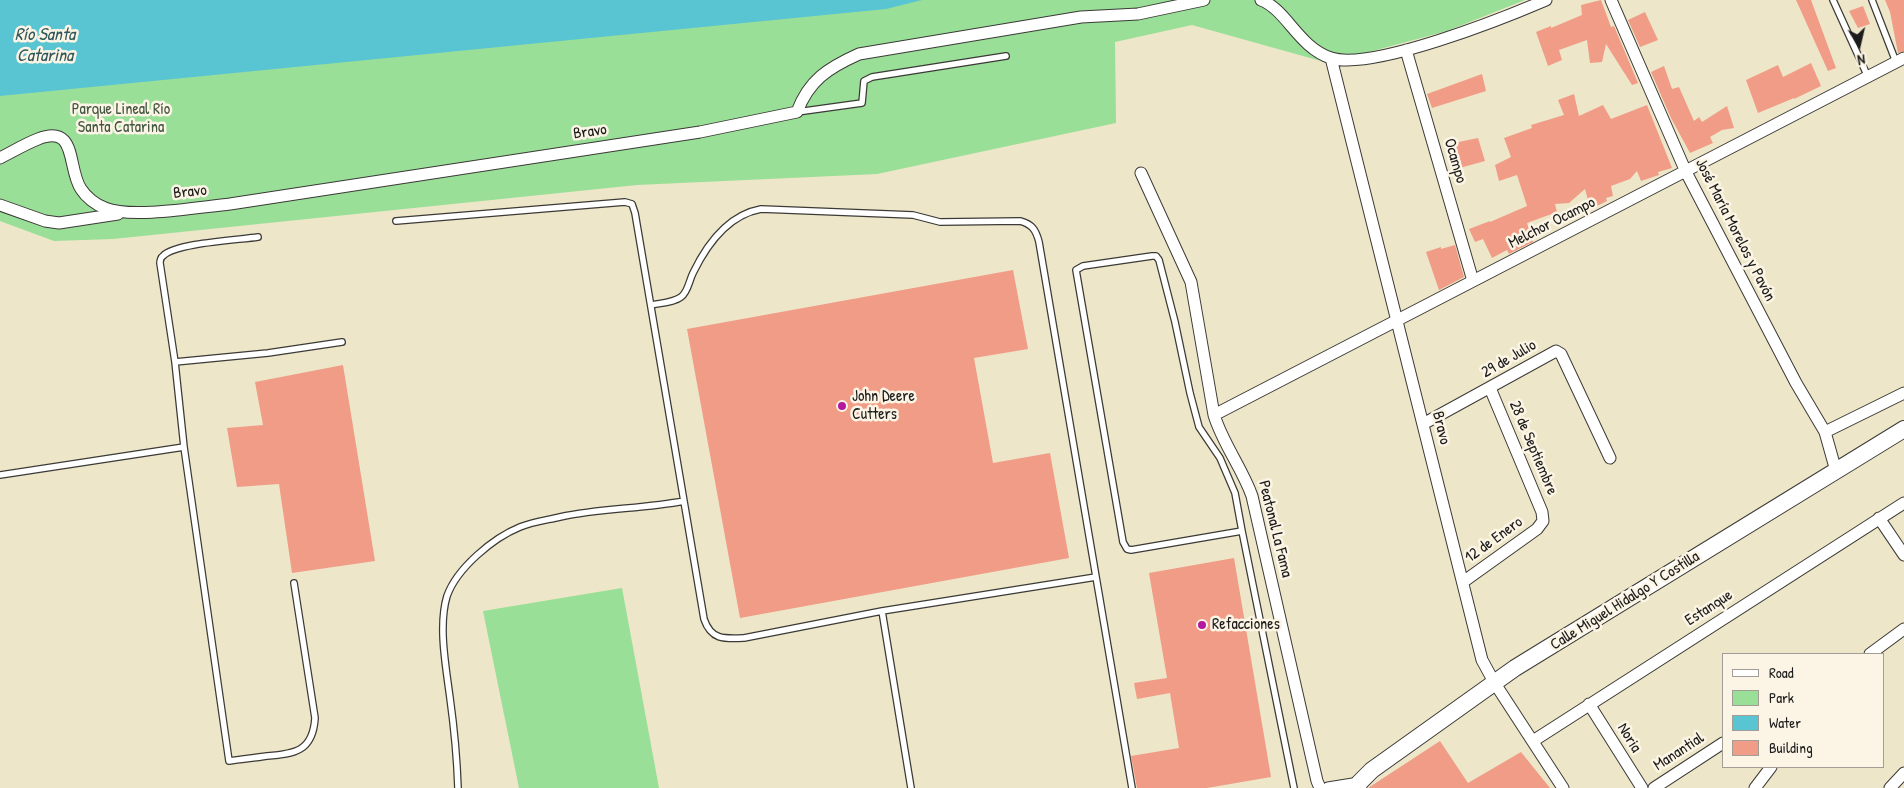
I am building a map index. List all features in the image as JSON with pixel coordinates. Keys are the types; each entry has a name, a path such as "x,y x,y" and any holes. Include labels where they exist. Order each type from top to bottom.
{"street":[{"path":"797,112 804,94 819,77 836,65 858,54 1081,17 1138,14 1204,0"},
{"path":"1261,0 1266,2 1280,15 1310,47 1331,58 1363,58 1406,50 1457,34 1546,0"},
{"name":"José María Morelos y Pavón","path":"1611,0 1686,172 1796,383 1825,432 1836,471"},
{"name":"Ocampo","path":"1406,50 1473,282"},
{"name":"Bravo","path":"1331,58 1482,660 1494,682 1563,788"},
{"name":"Melchor Ocampo","path":"1214,415 1900,60"},
{"name":"Bravo","path":"0,158 38,139 47,137 62,138 66,141 70,151 80,188 91,200 105,208 127,212 157,212 230,204 700,132 797,112"},
{"name":"Peatonal La Fama","path":"1141,174 1192,283 1214,415 1221,434 1247,482 1252,496 1320,788"},
{"path":"0,205 45,221 59,223 127,212"},
{"name":"29 de Julio","path":"1424,424 1554,351 1560,352 1610,458"},
{"name":"28 de Septiembre","path":"1490,388 1542,512 1543,522"},
{"path":"1825,432 1904,393"},
{"name":"Calle Miguel Hidalgo Y Costilla","path":"1358,786 1372,770 1494,682 1904,429"},
{"name":"Estanque","path":"1533,740 1904,503"},
{"path":"1879,518 1904,555"},
{"name":"12 de Enero","path":"1463,582 1543,522"},
{"path":"1871,653 1904,628"},
{"name":"Noria","path":"1589,704 1642,788"},
{"name":"Manantial","path":"1654,788 1722,744"},
{"path":"1754,788 1770,768"},
{"path":"1890,788 1904,772"},
{"path":"1328,788 1358,786"}],"lane":[{"path":"1833,0 1868,77"},
{"path":"1872,0 1900,60"},
{"path":"797,112 862,103 864,81 872,77 1006,56"},
{"path":"396,221 632,204 704,618 708,629 716,636 732,639 744,638 882,611 1096,577"},
{"path":"651,305 674,301 681,297 686,291 703,252 719,234 742,214 761,209 904,215 940,222 1020,221 1030,224 1040,242 1132,788"},
{"path":"258,237 182,246 162,256 160,270 175,362 184,447 229,760 288,754 300,750 309,742 314,731 315,718 294,583"},
{"path":"1242,531 1134,550 1127,549 1123,542 1076,274 1076,270 1079,268 1152,256 1158,258 1175,322 1181,357 1200,427 1220,458 1235,493 1294,788"},
{"path":"175,362 259,354 342,342"},
{"path":"0,475 184,447"},
{"path":"458,788 450,698 443,648 447,596 456,579 471,560 489,546 520,527 562,516 684,501"},
{"path":"882,611 911,788"}],"green space":[{"name":"Parque Lineal Río Santa Catarina","path":"0,0 1525,0 1447,31 1328,63 1192,25 1115,42 1116,123 877,174 637,185 113,239 54,241 0,221"},
{"path":"622,588 659,788 519,788 483,611"}],"water":[{"name":"Río Santa Catarina","path":"0,0 922,0 886,9 0,96"}],"building":[{"path":"1601,0 1611,27 1614,26 1638,83 1632,85 1606,44 1602,62 1590,63 1587,40 1559,50 1562,60 1548,66 1536,32 1582,15 1581,5"},
{"path":"1796,0 1811,0 1836,68 1828,71"},
{"path":"1885,0 1904,0 1904,51 1898,53 1890,12"},
{"path":"1863,6 1870,24 1858,28 1849,11"},
{"path":"1645,12 1658,40 1640,47 1628,20"},
{"path":"1811,63 1821,86 1758,113 1746,80 1778,65 1783,77"},
{"path":"1664,66 1672,89 1679,87 1694,121 1699,117 1702,122 1727,106 1734,128 1722,130 1710,137 1713,143 1690,153 1671,118 1651,72"},
{"path":"1482,74 1486,91 1432,108 1427,94"},
{"path":"1574,94 1579,116 1603,105 1611,119 1647,105 1672,168 1658,172 1659,175 1641,181 1637,171 1630,179 1611,186 1613,196 1606,198 1607,201 1599,205 1590,207 1585,189 1569,203 1555,204 1557,212 1527,223 1533,242 1509,254 1507,250 1492,258 1483,239 1475,242 1469,229 1527,206 1517,175 1499,181 1495,165 1511,157 1504,138 1532,128 1531,125 1564,115 1558,100"},
{"path":"1478,138 1485,161 1456,169 1449,144"},
{"path":"1455,245 1464,277 1439,290 1426,252"},
{"name":"John Deere Cutters","path":"1013,270 1028,349 974,358 993,463 1050,453 1069,558 740,618 687,329"},
{"path":"343,365 375,561 292,573 279,484 237,487 227,428 263,425 255,382"},
{"name":"Refacciones","path":"1234,558 1271,777 1207,788 1137,788 1131,756 1179,748 1170,693 1137,699 1134,683 1167,678 1149,573"},
{"path":"1440,741 1468,783 1521,752 1550,788 1368,788"}],"place":[{"name":"John Deere Cutters","path":"842,406"},
{"name":"Refacciones","path":"1202,625"}]}
